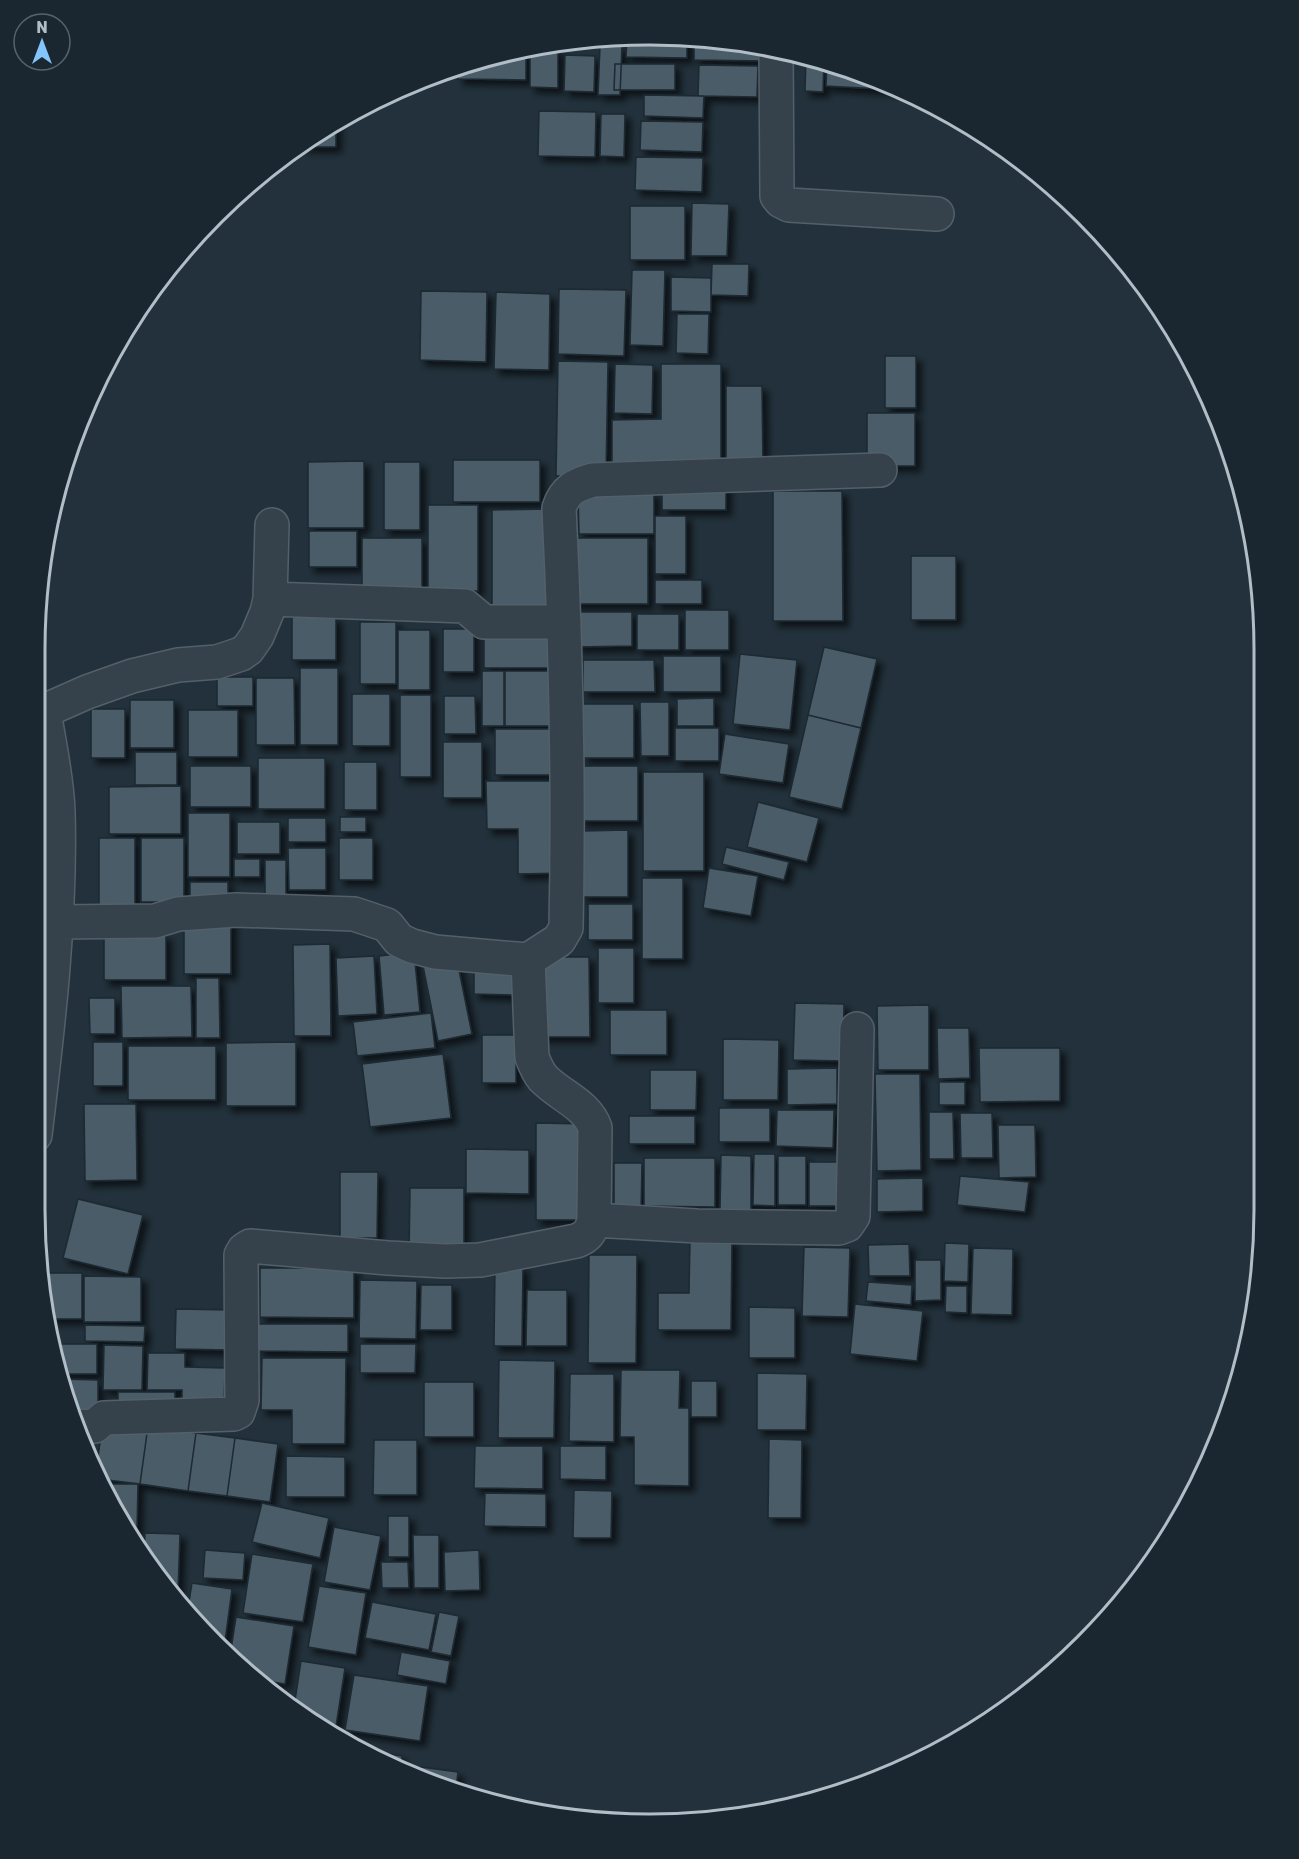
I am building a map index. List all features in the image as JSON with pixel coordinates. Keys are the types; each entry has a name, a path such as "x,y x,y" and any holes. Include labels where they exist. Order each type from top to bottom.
{"street":[{"path":"776,59 777,196 781,201 789,205 937,214"},
{"path":"57,922 156,921 177,914 236,910 354,914 387,925 399,940 412,946 435,952 528,960 559,940 566,928 568,816 559,508 563,496 578,484 593,480 880,470"},
{"path":"45,709 132,676 177,665 217,662 241,654 248,649 257,636 270,599 272,525"},
{"path":"270,599 465,606 484,622 564,622"},
{"path":"45,742 58,808 57,922 45,1048"},
{"path":"85,1426 95,1426 104,1418 234,1414 238,1412 242,1400 241,1255 250,1246 388,1258 480,1260 576,1241 589,1234 594,1220 595,1128 591,1117 544,1079 536,1069 532,1057 528,960"},
{"path":"594,1220 697,1226 839,1228 847,1225 853,1216 857,1029"}],"building":[{"path":"622,46 620,95 598,95 600,47"},
{"path":"627,46 687,46 687,58 626,57"},
{"path":"694,47 766,57 766,61 694,60"},
{"path":"558,52 558,88 530,87 530,57"},
{"path":"565,55 595,56 594,92 564,91"},
{"path":"526,58 526,80 458,79 458,76"},
{"path":"615,64 675,64 675,90 614,90"},
{"path":"699,65 758,66 757,97 698,96"},
{"path":"806,66 824,71 823,92 805,91"},
{"path":"827,72 875,89 826,86"},
{"path":"644,95 704,96 703,118 644,116"},
{"path":"539,111 596,112 595,157 538,156"},
{"path":"601,114 625,114 624,157 600,156"},
{"path":"641,121 703,122 702,152 640,150"},
{"path":"336,133 336,147 314,147"},
{"path":"636,157 703,158 702,192 635,190"},
{"path":"692,203 729,204 727,256 691,256"},
{"path":"630,206 685,206 685,260 630,260"},
{"path":"712,264 749,264 748,296 711,295"},
{"path":"632,270 665,270 663,346 630,345"},
{"path":"671,277 711,278 711,312 671,311"},
{"path":"559,289 626,290 624,356 558,354"},
{"path":"421,291 487,292 486,362 420,360"},
{"path":"496,292 550,294 549,370 494,369"},
{"path":"677,314 709,314 708,354 676,353"},
{"path":"885,356 916,356 916,408 885,408"},
{"path":"558,361 608,362 606,476 556,476"},
{"path":"615,364 653,365 652,414 614,413"},
{"path":"661,364 721,364 721,472 612,472 612,420 661,419"},
{"path":"726,386 762,386 763,466 726,466"},
{"path":"867,413 915,413 915,466 867,466"},
{"path":"453,460 540,460 540,502 453,502"},
{"path":"364,461 364,528 308,528 308,462"},
{"path":"384,462 420,462 420,530 384,530"},
{"path":"662,482 726,482 726,510 662,510"},
{"path":"773,491 842,491 843,621 773,621"},
{"path":"578,492 654,492 654,534 579,534"},
{"path":"428,505 478,505 478,591 428,591"},
{"path":"550,509 550,618 492,618 492,510"},
{"path":"655,516 686,516 686,574 655,574"},
{"path":"309,531 357,531 357,567 309,567"},
{"path":"362,538 422,538 422,588 362,588"},
{"path":"572,538 648,538 648,604 572,604"},
{"path":"911,556 956,556 956,620 911,620"},
{"path":"655,580 702,580 702,604 655,604"},
{"path":"685,610 729,610 729,650 685,650"},
{"path":"576,612 632,612 632,646 576,647"},
{"path":"637,614 679,614 679,650 637,650"},
{"path":"292,617 336,617 336,660 292,660"},
{"path":"360,622 396,622 396,684 360,684"},
{"path":"484,628 557,628 557,668 484,668"},
{"path":"443,629 474,629 474,672 443,672"},
{"path":"398,630 430,630 430,690 398,690"},
{"path":"824,647 877,659 861,728 808,715"},
{"path":"740,654 797,660 790,730 733,724"},
{"path":"663,656 721,656 721,692 663,692"},
{"path":"583,660 654,660 655,692 583,692"},
{"path":"300,668 338,668 338,745 300,745"},
{"path":"482,671 504,671 504,726 482,726"},
{"path":"505,671 561,671 561,726 505,726"},
{"path":"217,677 253,677 253,706 217,706"},
{"path":"256,678 294,678 295,745 256,745"},
{"path":"352,694 390,694 390,746 352,746"},
{"path":"400,695 431,695 431,777 400,777"},
{"path":"444,696 475,696 476,734 444,734"},
{"path":"714,698 714,726 677,726 677,699"},
{"path":"130,700 174,700 174,748 130,748"},
{"path":"640,702 669,702 669,756 641,756"},
{"path":"583,704 634,704 634,758 583,758"},
{"path":"91,709 125,709 125,758 91,758"},
{"path":"188,710 238,710 238,757 188,757"},
{"path":"808,715 861,728 842,809 789,797"},
{"path":"675,728 719,728 719,761 675,761"},
{"path":"495,729 563,729 563,775 495,775"},
{"path":"725,734 789,744 783,783 719,774"},
{"path":"443,742 482,742 482,798 443,798"},
{"path":"135,752 177,752 177,785 135,785"},
{"path":"258,758 325,758 325,809 258,809"},
{"path":"344,762 377,762 377,810 344,810"},
{"path":"190,766 251,766 251,807 190,807"},
{"path":"580,766 638,766 638,821 580,821"},
{"path":"643,772 704,772 704,871 643,871"},
{"path":"486,781 566,781 566,873 518,874 518,829 487,829"},
{"path":"181,786 181,834 109,834 109,787"},
{"path":"758,802 819,818 807,862 747,847"},
{"path":"188,813 230,813 230,877 188,877"},
{"path":"340,817 366,817 366,832 340,832"},
{"path":"288,818 326,818 326,842 288,842"},
{"path":"237,822 280,822 280,854 237,854"},
{"path":"628,830 628,897 582,897 582,831"},
{"path":"99,838 135,838 135,907 99,907"},
{"path":"141,838 184,838 184,902 141,902"},
{"path":"339,838 373,838 373,880 339,880"},
{"path":"726,847 789,862 784,880 722,864"},
{"path":"288,848 326,848 326,890 289,890"},
{"path":"234,859 260,859 260,877 234,877"},
{"path":"265,860 286,860 286,898 265,898"},
{"path":"709,868 758,876 751,916 703,908"},
{"path":"642,878 683,878 683,959 642,959"},
{"path":"190,882 228,882 228,904 190,904"},
{"path":"588,904 633,904 633,940 588,940"},
{"path":"184,918 231,918 231,974 184,974"},
{"path":"104,935 166,935 166,980 104,980"},
{"path":"330,944 331,1036 294,1036 293,945"},
{"path":"598,948 634,948 634,1003 598,1003"},
{"path":"414,952 420,1012 384,1015 379,956"},
{"path":"374,956 377,1014 338,1016 336,958"},
{"path":"538,957 589,957 590,1037 538,1037"},
{"path":"474,958 514,958 513,995 474,994"},
{"path":"457,960 472,1034 438,1041 423,966"},
{"path":"196,978 219,978 220,1038 196,1038"},
{"path":"121,986 191,986 192,1037 122,1038"},
{"path":"89,998 115,998 115,1034 90,1034"},
{"path":"795,1003 844,1004 843,1061 793,1060"},
{"path":"929,1005 929,1070 878,1070 877,1006"},
{"path":"610,1010 667,1010 667,1055 610,1055"},
{"path":"431,1013 435,1048 357,1056 353,1022"},
{"path":"937,1028 969,1028 970,1078 938,1079"},
{"path":"482,1035 516,1035 516,1083 482,1083"},
{"path":"723,1039 779,1040 778,1100 723,1100"},
{"path":"93,1042 123,1042 123,1086 93,1086"},
{"path":"296,1042 296,1106 226,1106 226,1043"},
{"path":"128,1046 216,1046 216,1100 128,1100"},
{"path":"979,1048 1060,1048 1060,1101 980,1102"},
{"path":"443,1054 451,1118 370,1127 362,1064"},
{"path":"837,1068 837,1104 787,1105 787,1069"},
{"path":"650,1070 697,1070 696,1110 650,1110"},
{"path":"875,1074 920,1074 921,1170 877,1171"},
{"path":"939,1082 965,1082 965,1105 939,1105"},
{"path":"84,1104 136,1104 137,1180 85,1181"},
{"path":"719,1108 770,1108 770,1142 719,1142"},
{"path":"777,1110 834,1110 833,1148 776,1146"},
{"path":"929,1112 953,1112 954,1159 929,1159"},
{"path":"960,1113 992,1113 993,1158 961,1158"},
{"path":"629,1116 695,1116 695,1144 629,1144"},
{"path":"536,1123 588,1124 587,1220 536,1220"},
{"path":"998,1125 1035,1125 1036,1177 999,1178"},
{"path":"466,1149 529,1150 529,1194 466,1193"},
{"path":"754,1154 775,1154 775,1206 753,1205"},
{"path":"721,1155 751,1156 751,1210 720,1210"},
{"path":"778,1156 806,1156 806,1205 778,1205"},
{"path":"644,1158 715,1158 715,1207 644,1206"},
{"path":"809,1162 843,1162 843,1206 809,1206"},
{"path":"614,1163 642,1163 641,1212 614,1212"},
{"path":"340,1172 378,1172 377,1238 340,1238"},
{"path":"960,1176 1029,1182 1025,1212 957,1205"},
{"path":"923,1178 923,1211 877,1212 877,1179"},
{"path":"410,1188 464,1188 464,1256 409,1256"},
{"path":"78,1199 143,1215 128,1274 63,1258"},
{"path":"690,1238 732,1239 731,1330 658,1330 658,1293 689,1293"},
{"path":"945,1243 969,1244 968,1282 944,1281"},
{"path":"909,1244 910,1276 869,1276 868,1245"},
{"path":"804,1247 850,1248 848,1317 802,1316"},
{"path":"973,1248 1013,1249 1012,1315 971,1314"},
{"path":"589,1255 637,1255 636,1363 588,1363"},
{"path":"915,1260 941,1260 941,1300 915,1301"},
{"path":"495,1266 523,1266 522,1346 494,1346"},
{"path":"260,1268 354,1268 354,1318 260,1317"},
{"path":"48,1273 82,1273 82,1319 56,1319"},
{"path":"84,1276 141,1277 141,1322 84,1322"},
{"path":"360,1280 417,1281 416,1339 359,1338"},
{"path":"868,1282 912,1285 911,1305 866,1301"},
{"path":"421,1285 452,1285 452,1330 420,1330"},
{"path":"946,1286 967,1286 967,1313 945,1312"},
{"path":"527,1290 567,1290 567,1346 526,1346"},
{"path":"855,1304 923,1311 917,1361 850,1354"},
{"path":"749,1307 795,1308 795,1358 749,1358"},
{"path":"176,1309 230,1310 230,1350 175,1349"},
{"path":"258,1324 348,1324 348,1352 258,1351"},
{"path":"85,1325 145,1326 144,1342 85,1341"},
{"path":"61,1344 97,1344 97,1374 68,1374"},
{"path":"360,1344 416,1344 415,1373 360,1373"},
{"path":"104,1345 143,1346 142,1390 103,1390"},
{"path":"148,1353 185,1353 185,1367 225,1368 224,1412 182,1412 182,1390 147,1390"},
{"path":"262,1358 346,1358 345,1444 292,1444 292,1410 261,1410"},
{"path":"499,1360 555,1361 554,1438 498,1438"},
{"path":"621,1370 680,1370 679,1408 689,1408 689,1486 634,1485 634,1437 620,1437"},
{"path":"757,1373 807,1374 806,1430 757,1430"},
{"path":"570,1374 614,1374 614,1442 569,1441"},
{"path":"70,1379 98,1380 98,1424 84,1423"},
{"path":"691,1381 717,1381 717,1417 691,1417"},
{"path":"424,1382 474,1382 474,1437 424,1437"},
{"path":"118,1392 175,1392 175,1416 118,1415"},
{"path":"103,1420 148,1426 140,1484 109,1480 98,1457"},
{"path":"148,1426 196,1433 188,1491 140,1484"},
{"path":"196,1433 235,1438 227,1496 188,1491"},
{"path":"235,1438 278,1444 270,1502 227,1496"},
{"path":"769,1439 802,1440 801,1518 768,1518"},
{"path":"374,1440 417,1440 417,1495 373,1495"},
{"path":"475,1446 543,1446 543,1489 474,1488"},
{"path":"560,1446 606,1446 606,1480 560,1479"},
{"path":"286,1456 345,1457 345,1497 286,1497"},
{"path":"111,1484 138,1484 137,1529"},
{"path":"574,1490 612,1491 611,1538 573,1538"},
{"path":"485,1493 546,1494 546,1527 484,1526"},
{"path":"262,1503 329,1518 320,1558 252,1542"},
{"path":"388,1516 409,1516 409,1557 388,1557"},
{"path":"334,1527 381,1536 370,1590 324,1582"},
{"path":"145,1533 180,1534 178,1587 170,1577 145,1541"},
{"path":"413,1535 439,1535 439,1588 414,1588"},
{"path":"205,1550 245,1553 243,1580 203,1578"},
{"path":"479,1550 480,1590 445,1591 444,1552"},
{"path":"252,1554 313,1564 303,1622 243,1613"},
{"path":"381,1562 408,1562 409,1588 382,1588"},
{"path":"192,1583 232,1589 225,1640 195,1608 189,1601"},
{"path":"319,1586 366,1593 356,1655 308,1647"},
{"path":"372,1602 436,1614 429,1650 365,1638"},
{"path":"439,1612 459,1616 451,1656 431,1652"},
{"path":"236,1617 294,1626 285,1684 274,1682 232,1646"},
{"path":"401,1652 450,1661 446,1684 397,1675"},
{"path":"301,1661 345,1668 336,1726 295,1699"},
{"path":"354,1675 428,1686 420,1741 345,1730"},
{"path":"385,1753 402,1756 401,1761"},
{"path":"421,1767 458,1772 457,1783 455,1782 421,1769"}]}
